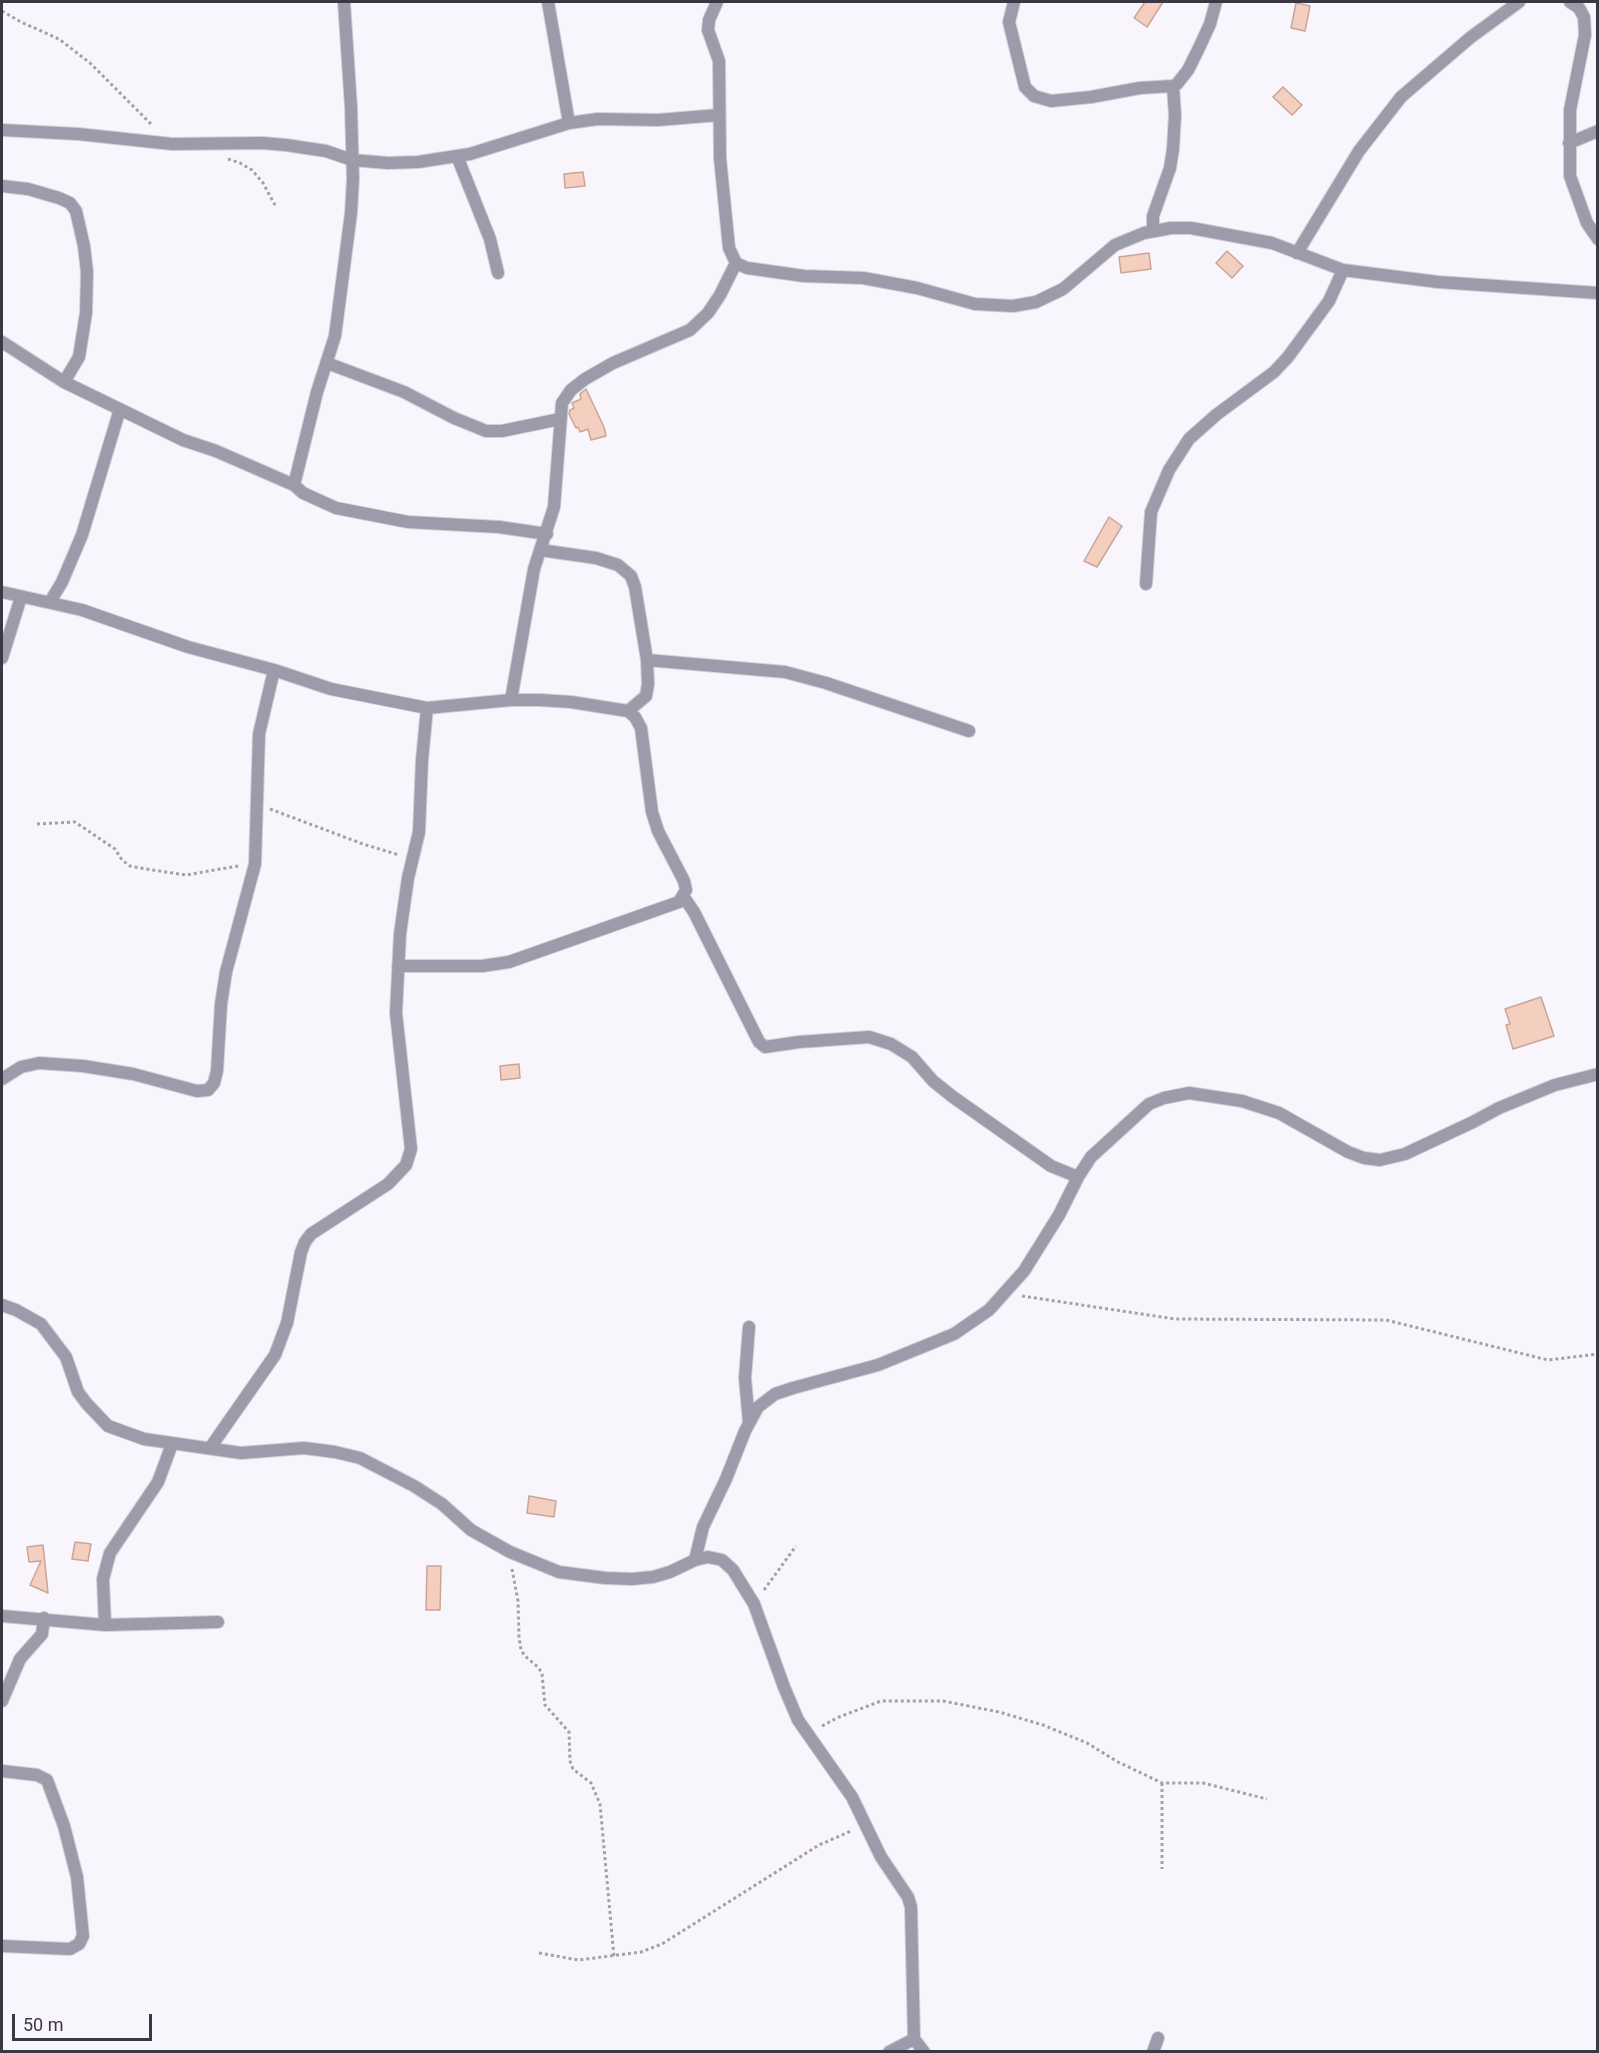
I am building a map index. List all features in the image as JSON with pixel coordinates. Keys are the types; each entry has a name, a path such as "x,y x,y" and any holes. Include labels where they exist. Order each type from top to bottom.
{"street":[{"path":"294,484 316,392 335,336 351,213 351,107 344,2"},
{"path":"548,2 569,123"},
{"path":"717,2 709,20 708,30 719,60 720,158 729,248 736,263 747,268 804,276 863,278 917,288 975,304 1013,306 1036,302 1063,289 1115,245 1144,233 1171,228 1216,231 1272,243 1343,270 1438,282 1598,293"},
{"path":"1014,2 1009,22 1025,87 1034,96 1051,101 1091,97 1140,88 1173,86 1188,70 1210,24 1216,2"},
{"path":"1297,253 1359,151 1401,98 1471,37 1519,2"},
{"path":"1570,2 1579,8 1584,17 1585,35 1570,110 1570,176 1587,224 1598,239"},
{"path":"1153,231 1153,216 1170,168 1173,149 1175,115 1173,86"},
{"path":"2,130 78,134 172,144 262,143 326,151 352,160 370,163 418,162 470,154 569,123 598,119 657,120 719,115"},
{"path":"1569,142 1598,131"},
{"path":"458,156 490,239 498,273"},
{"path":"2,186 28,189 59,198 70,203 76,211 87,272 86,313 79,357 64,382"},
{"path":"511,700 534,569 554,507 562,403 571,390 585,379 614,363 690,330 708,313 736,263"},
{"path":"1146,584 1151,512 1169,470 1190,438 1216,415 1274,372 1288,357 1329,301 1343,270"},
{"path":"2,342 64,382 183,440 216,451 294,484 303,493 321,502 389,519 499,527 547,534"},
{"path":"327,363 404,392 454,418 486,431 502,431 560,419"},
{"path":"50,602 62,582 82,536 120,409"},
{"path":"540,550 596,558 618,565 631,576 635,586 647,660 648,684 646,696 628,711"},
{"path":"2,592 50,602 114,620 188,647 274,670 331,689 427,708 511,700 572,702 628,711 635,717 641,728 652,812 662,840 684,881 686,890 679,902 509,962 482,966 399,966"},
{"path":"2,658 21,597"},
{"path":"647,660 785,672 826,683 969,731"},
{"path":"2,1079 21,1067 39,1063 83,1066 133,1074 197,1091 208,1090 214,1083 226,972 255,864 259,734 274,670"},
{"path":"210,1448 275,1355 287,1323 299,1260 305,1242 311,1234 388,1184 406,1165 411,1149 396,1013 404,902 419,832 427,708"},
{"path":"683,896 694,912 759,1042 765,1047 869,1037 891,1044 912,1057 933,1082 953,1097 1051,1166 1078,1177"},
{"path":"695,1560 703,1527 758,1407 776,1394 878,1365 954,1334 989,1310 1024,1271 1091,1157 1149,1104 1164,1098 1189,1094 1242,1101 1279,1113 1348,1152 1364,1158 1380,1160 1405,1154 1499,1108 1556,1084 1598,1074"},
{"path":"2,1305 41,1324 66,1357 78,1392 108,1426 144,1439 241,1453 304,1448 360,1458 414,1486 442,1504 471,1530 510,1552 559,1572 632,1579 670,1572 695,1560 708,1557 722,1560 734,1570 754,1604 791,1705 807,1734 852,1797 880,1857 908,1897 911,1907 914,2039 924,2052"},
{"path":"749,1327 745,1378 749,1423"},
{"path":"105,1625 103,1579 110,1553 158,1482 172,1444"},
{"path":"2,1616 105,1625 219,1622"},
{"path":"2,1701 20,1659 42,1634 44,1618"},
{"path":"2,1771 37,1775 47,1780 64,1826 77,1877 83,1936 79,1944 70,1949 2,1946"},
{"path":"1153,2052 1158,2038"},
{"path":"889,2052 914,2039"}],"path":[{"path":"2,11 59,39 90,63 172,144"},
{"path":"227,159 252,170 266,188 275,206"},
{"path":"257,804 363,844 413,859"},
{"path":"38,824 75,822 115,849 122,860 130,866 146,869 186,875 255,864"},
{"path":"1005,1293 1175,1319 1386,1320 1548,1360 1598,1354"},
{"path":"754,1604 796,1546"},
{"path":"510,1552 519,1602 521,1650 539,1668 542,1674 545,1704 569,1732 570,1761 573,1768 591,1783 600,1804 614,1957"},
{"path":"807,1734 839,1717 881,1701 943,1701 999,1712 1043,1725 1087,1743 1118,1762 1162,1783 1203,1783 1267,1799"},
{"path":"1162,1783 1162,1869"},
{"path":"539,1953 579,1960 641,1952 663,1944 819,1845 864,1825"}],"building":[{"path":"1145,2 1163,2 1147,27 1134,18"},
{"path":"1296,3 1310,6 1305,31 1291,28"},
{"path":"1283,87 1302,105 1292,115 1273,97"},
{"path":"583,172 585,186 565,188 564,174"},
{"path":"1227,251 1243,266 1232,278 1216,263"},
{"path":"1149,253 1151,269 1121,273 1119,257"},
{"path":"586,389 606,436 591,440 588,429 580,432 569,414 574,408 572,403 581,399 580,394"},
{"path":"1109,517 1122,526 1097,567 1084,561"},
{"path":"1541,997 1554,1036 1513,1049 1506,1025 1510,1024 1505,1009"},
{"path":"519,1064 520,1078 501,1080 500,1066"},
{"path":"529,1496 556,1501 554,1517 527,1513"},
{"path":"75,1542 91,1544 88,1561 72,1559"},
{"path":"43,1545 48,1593 30,1585 41,1561 29,1562 27,1547"},
{"path":"427,1566 441,1566 440,1610 426,1610"}]}
